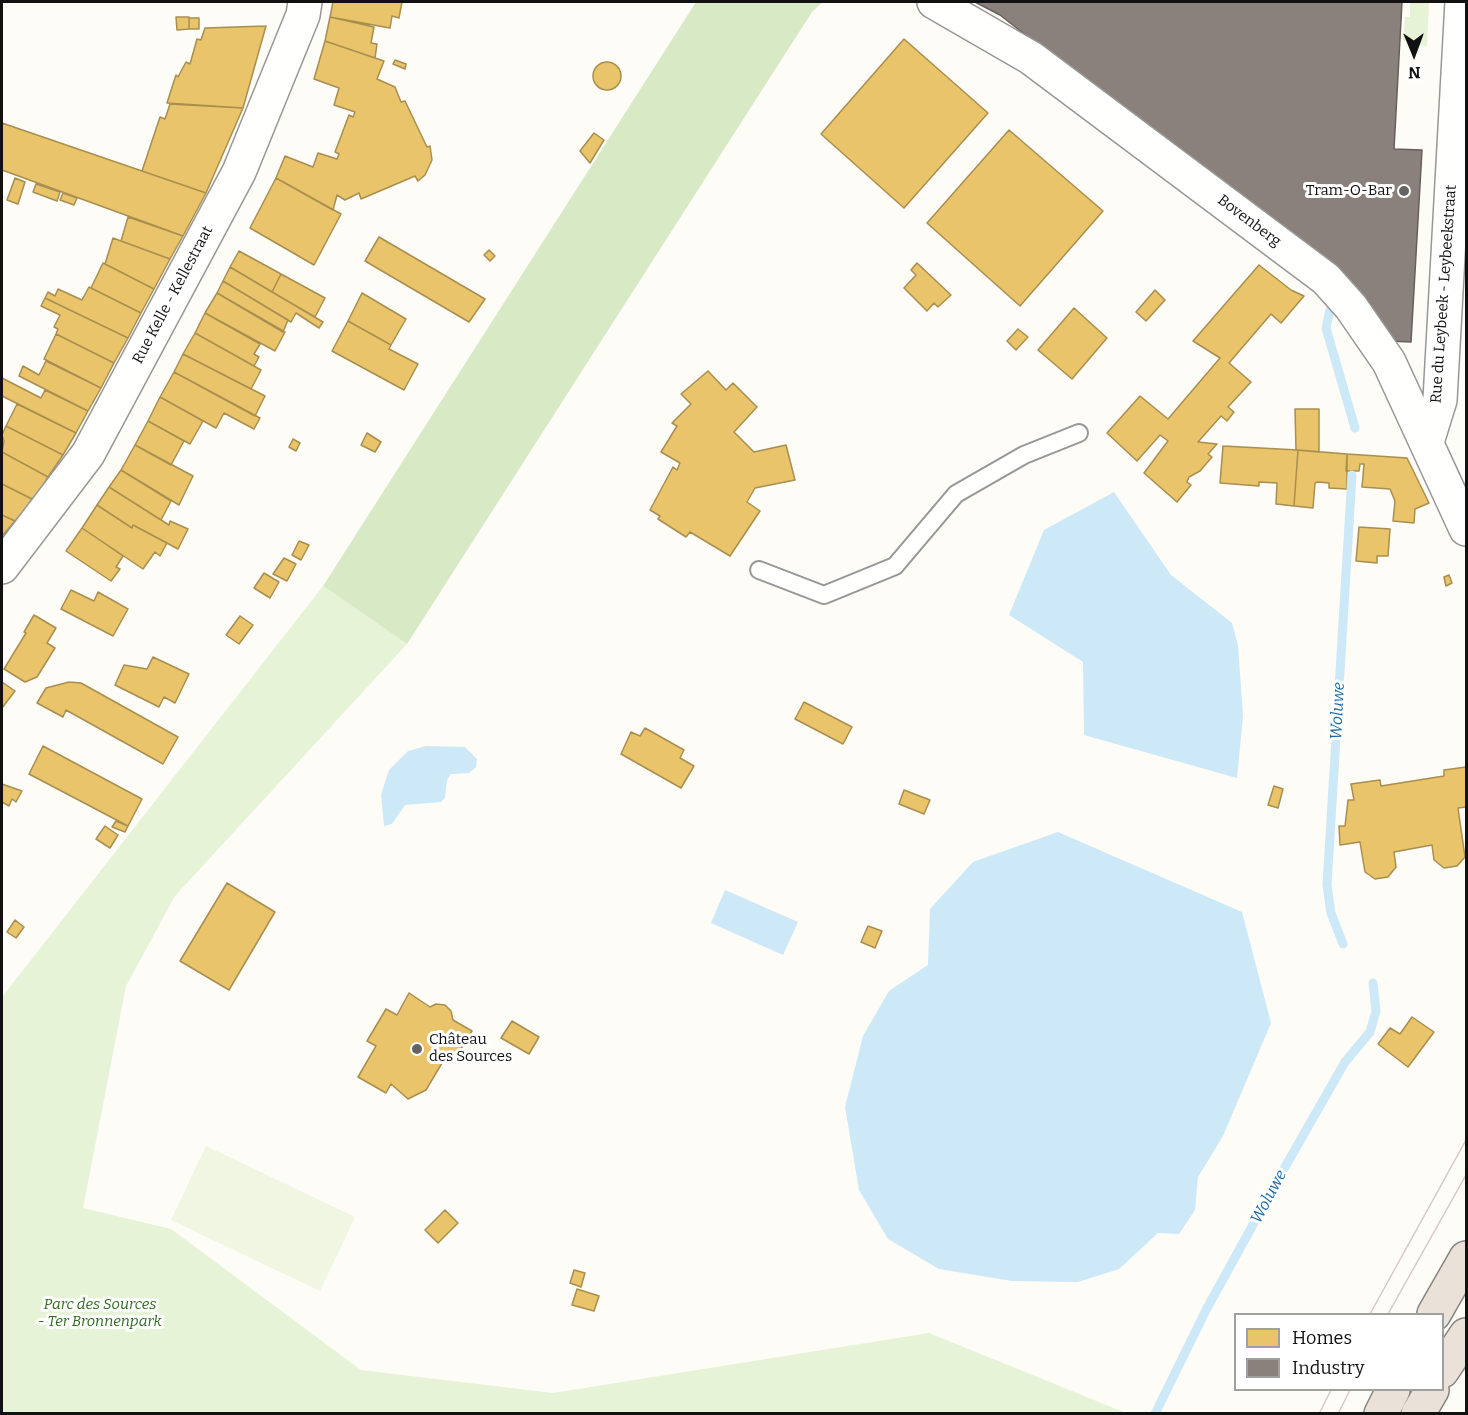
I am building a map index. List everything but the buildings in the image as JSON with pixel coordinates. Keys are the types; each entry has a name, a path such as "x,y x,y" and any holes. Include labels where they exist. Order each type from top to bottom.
{"highway":[{"path":"1435,1313 1467,1258"},
{"path":"1444,1370 1467,1335"},
{"path":"1381,1413 1392,1391"},
{"path":"1418,1413 1431,1391"}],"street":[{"name":"Rue Kelle - Kellestraat","path":"2,567 88,454 239,172 303,15 305,2"},
{"name":"Bovenberg","path":"934,2 1031,58 1326,279 1351,307 1389,362 1467,529"},
{"name":"Rue du Leybeek - Leybeekstraat","path":"1427,442 1440,400 1462,2"}],"lane":[{"path":"759,570 824,596 896,566 956,494 1024,455 1079,433"}],"green space":[{"path":"696,2 823,2 812,12 407,644 323,586"},
{"path":"1410,2 1429,2 1427,46 1408,46 1408,41 1403,40 1405,17 1410,17"},
{"name":"Parc des Sources - Ter Bronnenpark","path":"323,586 407,644 175,896 126,986 83,1208 171,1229 361,1370 553,1393 929,1333 1126,1413 2,1413 2,997"},
{"path":"206,1146 355,1217 320,1291 171,1220"}],"water":[{"path":"1114,492 1171,575 1232,623 1238,646 1243,716 1237,778 1084,735 1083,662 1009,615 1044,530"},
{"path":"426,746 465,747 477,759 476,767 469,773 451,774 447,780 445,798 441,802 405,805 392,824 384,826 381,795 389,770 408,751"},
{"path":"1058,832 1242,912 1271,1023 1223,1136 1198,1177 1195,1210 1179,1234 1158,1233 1119,1269 1078,1282 1012,1281 939,1269 888,1239 859,1190 845,1107 863,1036 889,991 928,965 930,909 973,862"},
{"path":"725,890 798,922 783,955 711,923"}],"waterway":[{"name":"Woluwe","path":"1330,310 1326,328 1355,428"},
{"name":"Woluwe","path":"1343,944 1331,913 1327,885 1352,475"},
{"name":"Woluwe","path":"1155,1414 1206,1310 1277,1181 1345,1062 1370,1032 1376,1011 1373,983"}],"tram line":[{"path":"1371,1313 1466,1140"},
{"path":"1389,1313 1466,1175"},
{"path":"1319,1414 1330,1391"},
{"path":"1338,1414 1350,1391"}],"place":[{"name":"Tram-O-Bar","path":"1404,191"},
{"name":"Château des Sources","path":"417,1049"}]}
